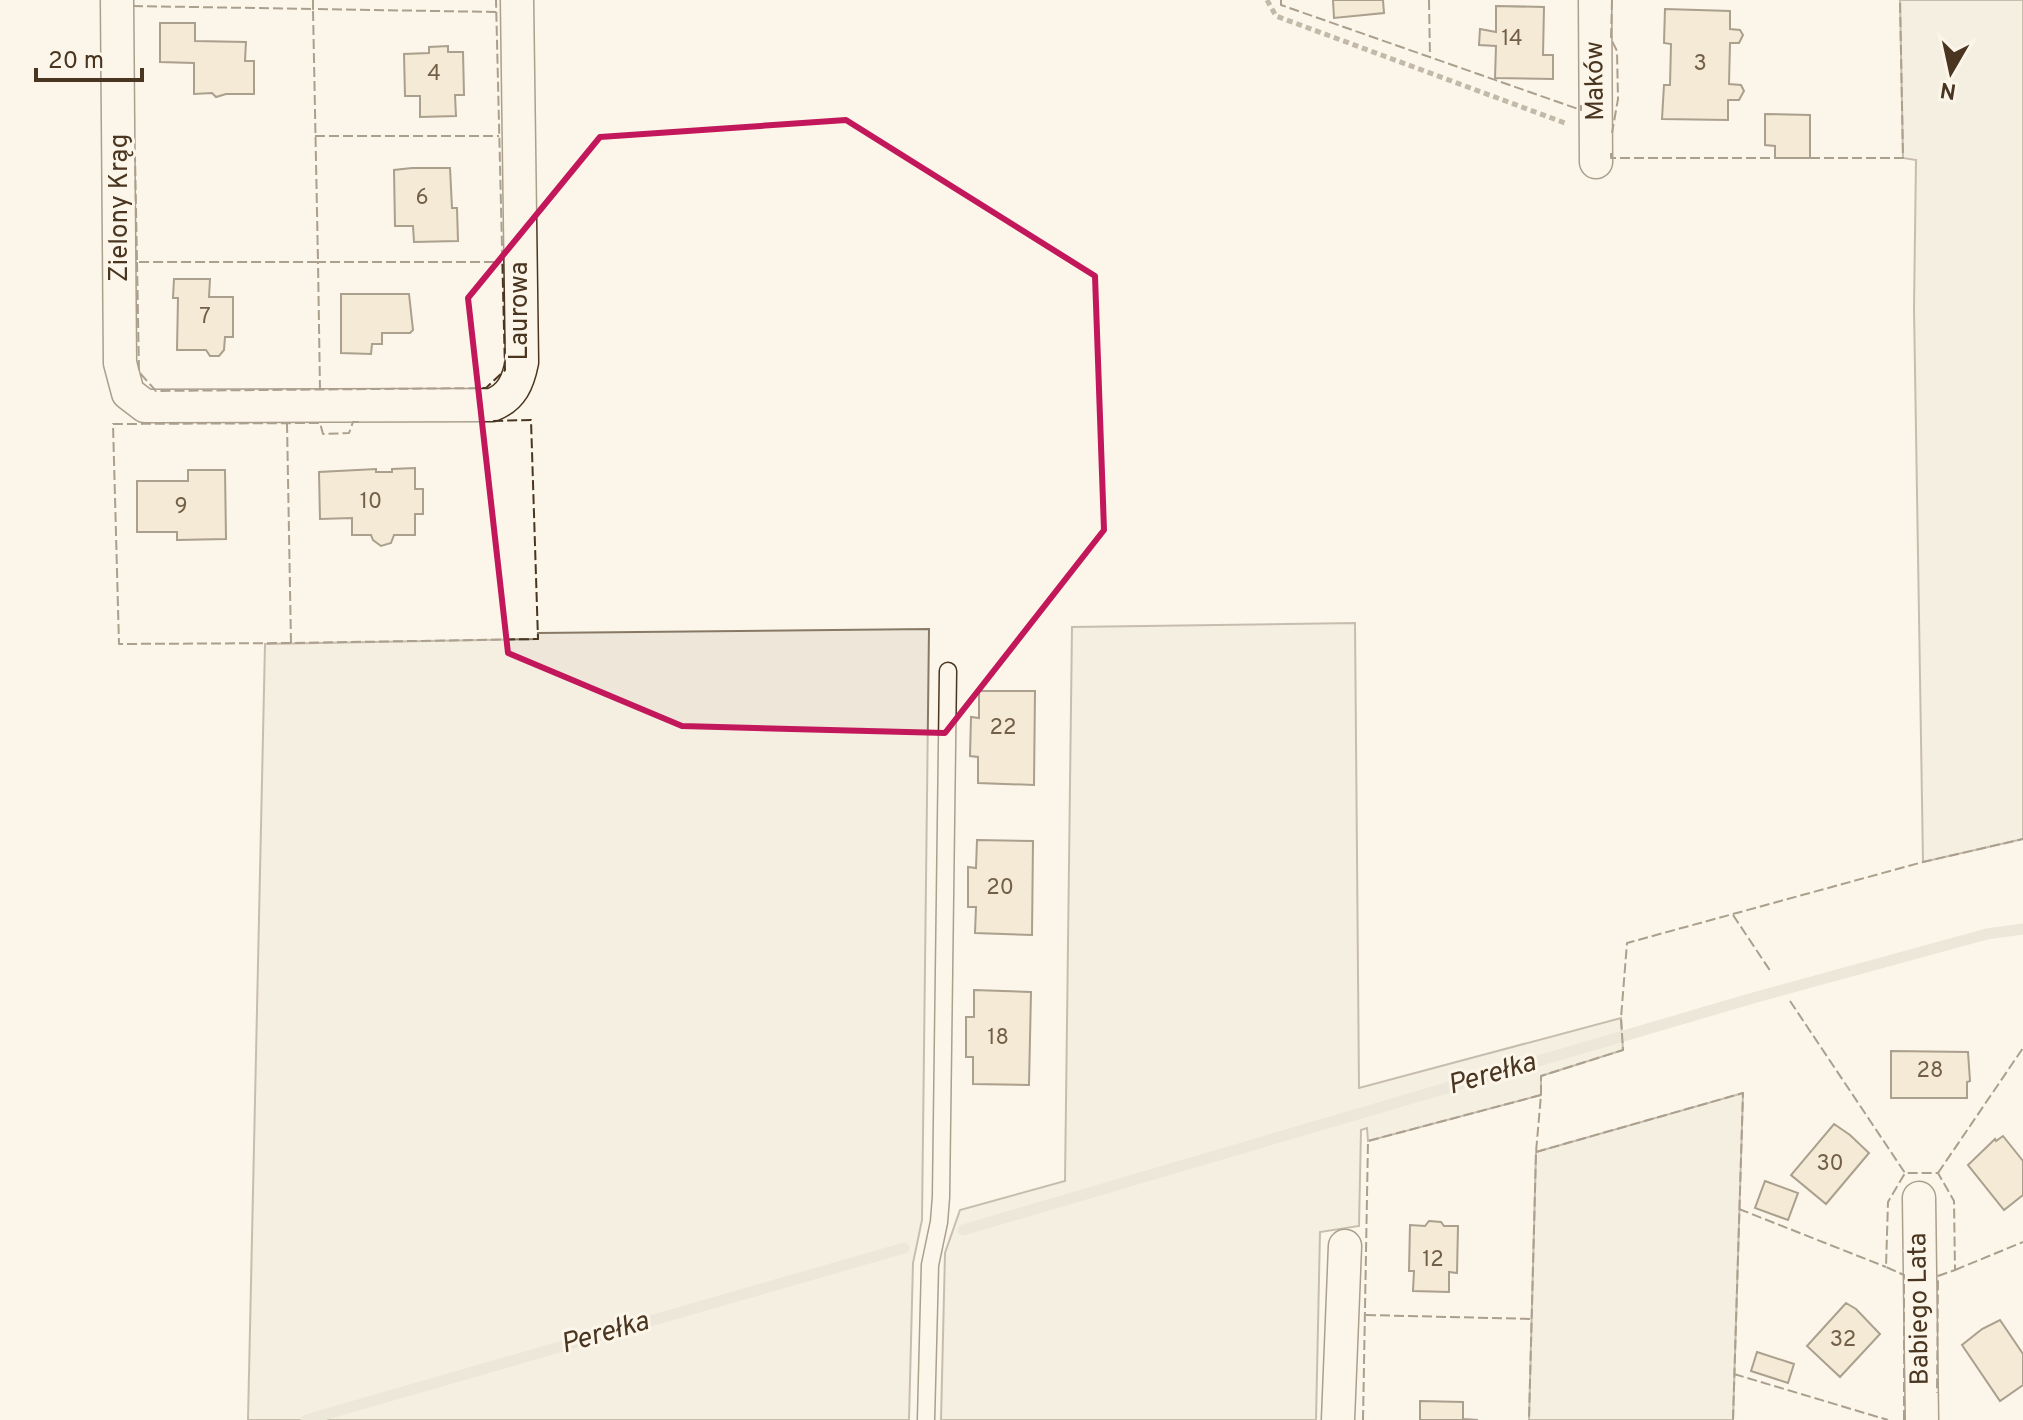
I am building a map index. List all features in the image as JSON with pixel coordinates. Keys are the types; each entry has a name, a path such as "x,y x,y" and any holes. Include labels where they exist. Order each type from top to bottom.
{"street":[{"name":"Zielony Krąg","path":"117,0 120,363 128,393 145,406"},
{"name":"Laurowa","path":"145,406 478,407 503,401 509,395 515,388 522,362 517,0"},
{"name":"Maków","path":"1595,0 1596,147"},
{"name":"Babiego Lata","path":"1919,1198 1922,1420"},
{"path":"1338,1420 1345,1246"}],"lane":[{"path":"926,1420 930,1265 941,1197 948,671"}],"path":[{"path":"1267,0 1276,16 1554,120 1596,147"}],"highlighted area":[{"path":"846,120 1095,276 1104,530 945,733 682,726 508,653 468,298 600,137"}],"shaded area":[{"path":"1900,0 2023,0 2023,839 1923,862 1914,308 1916,160 1903,158"},
{"path":"1355,623 1359,1088 1621,1018 1623,1050 1541,1076 1541,1095 1368,1141 1367,1128 1361,1130 1359,1226 1320,1232 1316,1420 941,1420 945,1253 960,1210 1065,1181 1072,627"},
{"path":"929,629 922,1220 913,1263 909,1420 248,1420 265,644 538,639 538,633"},
{"path":"1743,1093 1733,1420 1529,1420 1536,1152"}],"building":[{"path":"1333,0 1383,0 1384,13 1334,18"},
{"path":"1496,6 1544,7 1543,55 1553,55 1553,79 1495,78 1496,46 1479,45 1480,29 1496,32"},
{"path":"1665,9 1730,11 1730,29 1740,30 1743,35 1739,43 1730,43 1729,84 1741,85 1744,91 1739,100 1728,100 1728,120 1662,119 1664,85 1670,85 1671,44 1664,43"},
{"path":"160,23 195,23 195,41 246,42 245,61 254,61 254,94 216,97 212,93 194,94 194,63 160,62"},
{"path":"448,46 448,52 463,52 464,95 455,95 456,116 420,117 420,96 405,96 404,54 429,53 429,47"},
{"path":"1765,114 1810,115 1810,158 1775,158 1775,146 1765,145"},
{"path":"450,168 452,208 457,208 458,241 414,242 413,226 395,226 394,170"},
{"path":"174,279 210,279 209,297 233,297 233,337 225,337 224,350 219,356 210,356 206,350 177,350 178,298 173,298"},
{"path":"341,294 409,294 413,330 410,333 382,333 382,344 372,344 371,354 341,353"},
{"path":"415,468 415,489 423,489 423,514 415,514 415,535 394,535 391,543 381,546 371,535 352,535 352,518 320,519 319,472 376,469 376,472 392,472 392,469"},
{"path":"188,470 225,470 226,539 177,540 177,532 137,532 137,481 188,481"},
{"path":"979,691 1035,691 1034,785 978,783 978,757 970,756 971,717 979,718"},
{"path":"977,840 1033,841 1032,935 975,933 976,907 968,907 968,867 976,868"},
{"path":"974,990 1031,992 1029,1085 973,1084 973,1057 966,1057 966,1017 974,1017"},
{"path":"1891,1051 1968,1052 1970,1081 1967,1082 1967,1098 1891,1098"},
{"path":"1834,1124 1869,1153 1826,1204 1791,1175"},
{"path":"2003,1136 2023,1161 2023,1195 2004,1210 1968,1165 1995,1139"},
{"path":"1765,1181 1798,1193 1788,1220 1755,1208"},
{"path":"1429,1221 1458,1226 1457,1273 1449,1272 1449,1292 1413,1291 1414,1271 1409,1271 1410,1225 1425,1226"},
{"path":"1846,1303 1880,1334 1840,1377 1807,1346"},
{"path":"2000,1320 2023,1354 2023,1385 2000,1401 1962,1345"},
{"path":"1757,1352 1794,1364 1788,1383 1751,1371"},
{"path":"1420,1401 1463,1402 1463,1419 1478,1420 1420,1420"}],"waterway":[{"name":"Perełka","path":"963,1230 1753,998 1987,934 2023,929"},
{"name":"Perełka","path":"306,1420 904,1248"}],"fence":[{"path":"313,0 313,9 496,12"},
{"path":"137,262 139,372 156,391 486,388 505,370 496,0"},
{"path":"1281,0 1281,5 1581,110 1581,105"},
{"path":"1429,0 1430,58"},
{"path":"1612,0 1611,39 1617,51 1618,99 1612,133"},
{"path":"1810,158 1903,158 1900,0"},
{"path":"133,6 313,9 318,262 137,262 135,156"},
{"path":"315,136 499,136"},
{"path":"1611,153 1611,158 1775,158"},
{"path":"320,390 318,262 501,262"},
{"path":"287,423 291,643 538,639 531,420 491,421"},
{"path":"291,643 119,644 113,424 320,423 323,434 349,433 353,422 359,422"},
{"path":"1541,1095 1541,1076 1623,1050 1621,1018 1627,943 1923,862 2023,839"},
{"path":"1733,915 1771,972"},
{"path":"1790,1001 1905,1173"},
{"path":"1938,1173 2023,1048"},
{"path":"1536,1152 1743,1093 1733,1420"},
{"path":"1363,1420 1368,1141 1541,1095 1536,1152 1529,1420"},
{"path":"1904,1420 1904,1275 1886,1267 1888,1202 1905,1173 1938,1173 1954,1201 1955,1270 1938,1276 1937,1393"},
{"path":"1739,1209 1886,1267"},
{"path":"1955,1270 2023,1242"},
{"path":"1366,1315 1533,1319"},
{"path":"1734,1374 1888,1420"}]}
